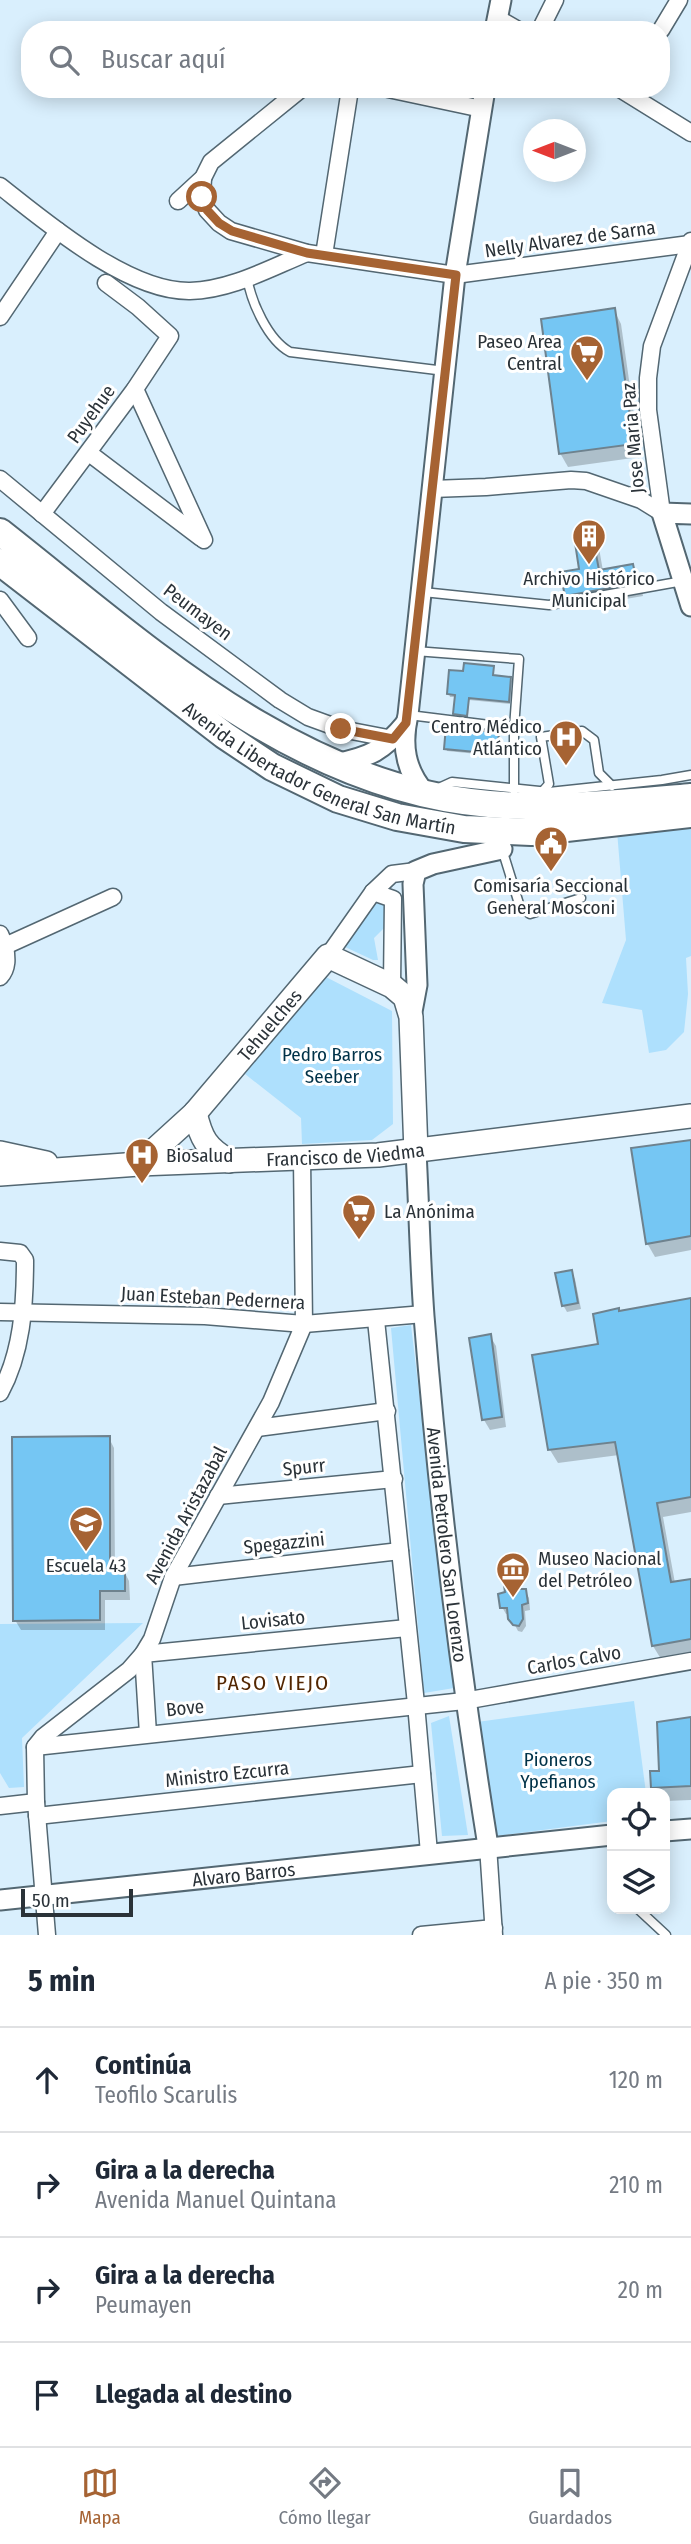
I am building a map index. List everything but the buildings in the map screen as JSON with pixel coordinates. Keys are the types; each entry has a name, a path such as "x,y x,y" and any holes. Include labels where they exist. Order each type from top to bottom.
{"highway":[{"name":"Avenida Libertador General San Martín","path":"0,532 214,698 335,764 384,783 488,804 540,800 577,807 691,797"},
{"name":"Avenida Libertador General San Martín","path":"0,562 234,742 272,767 338,799 397,817 464,829 531,832 691,814"},
{"path":"502,849 616,824"}],"main road":[{"path":"328,956 392,986 405,997 411,1017 416,1152"},
{"name":"Tehuelches","path":"139,1164 195,1113 328,956"},
{"path":"378,1155 395,1143 407,1127 413,1107"},
{"path":"195,1113 200,1134 212,1151 229,1161"},
{"name":"Francisco de Viedma","path":"0,1174 139,1164 416,1152 691,1116"},
{"path":"0,1153 70,1169"}],"street":[{"path":"544,21 555,0"},
{"path":"666,21 675,2 691,14"},
{"path":"178,201 203,178 211,162 290,98"},
{"path":"324,255 349,98"},
{"path":"430,98 482,109"},
{"path":"425,793 416,783 408,766 404,736 456,275 484,98"},
{"path":"636,98 691,133"},
{"name":"Nelly Alvarez de Sarna","path":"203,178 202,197 207,210 219,223 232,231 307,253 456,275 690,242"},
{"path":"0,186 58,231 118,269 143,282 167,288 190,291 228,285 307,253"},
{"path":"0,317 58,231"},
{"name":"Jose Maria Paz","path":"662,513 648,411 648,378 652,346 690,242"},
{"name":"Puyehue","path":"42,514 89,453 170,336 106,283"},
{"path":"89,453 204,540 135,389"},
{"name":"Peumayen","path":"0,479 161,612 280,701 341,729 393,739"},
{"path":"432,489 486,488 571,480 594,483 634,497 662,513 691,606"},
{"path":"634,497 658,485"},
{"path":"662,513 691,514"},
{"path":"0,600 28,638"},
{"path":"335,764 373,754 393,739 407,719"},
{"path":"392,986 393,899 373,892 392,874 416,871 433,864 502,849"},
{"path":"411,1017 417,985 413,884 416,871"},
{"name":"Tehuelches","path":"328,956 373,892"},
{"path":"0,977 8,960 3,940 113,897"},
{"name":"Avenida Petrolero San Lorenzo","path":"416,1152 424,1314 464,1701 488,1846 494,1932"},
{"name":"Avenida Aristazabal","path":"35,1747 43,1737 129,1670 143,1654 152,1639 173,1577 271,1402 304,1324 302,1158"},
{"path":"0,1251 20,1253 25,1260 23,1312 0,1393"},
{"name":"Juan Esteban Pedernera","path":"0,1312 205,1317 304,1324 424,1314"},
{"path":"376,1320 394,1479 429,1853"},
{"path":"257,1428 387,1411"},
{"name":"Spurr","path":"218,1496 394,1479"},
{"name":"Spegazzini","path":"173,1577 400,1551"},
{"name":"Lovisato","path":"143,1654 407,1628"},
{"path":"143,1654 148,1734"},
{"name":"Carlos Calvo","path":"464,1701 691,1661"},
{"name":"Bove","path":"35,1747 416,1704 464,1701"},
{"path":"35,1747 36,1810 47,1935"},
{"name":"Ministro Ezcurra","path":"0,1806 36,1810 422,1773"},
{"path":"670,1831 691,1829"},
{"name":"Alvaro Barros","path":"0,1900 607,1835"},
{"path":"421,1935 494,1932"}],"lane":[{"path":"247,277 249,292 266,325 279,346 290,352 445,371"},
{"path":"420,592 549,606 683,581"},
{"path":"415,651 519,659 514,728 514,790"},
{"path":"407,719 514,728"},
{"path":"540,800 549,784 541,737 582,731 594,740 599,773 612,786"},
{"path":"425,793 452,782 514,790 540,800 691,775"},
{"path":"514,790 540,800"},
{"path":"502,849 520,907 530,914 581,898"},
{"path":"643,1914 666,1935"}],"green space":[{"path":"691,822 691,956 686,958 688,994 684,1032 666,1050 649,1053 642,1010 602,1003 626,940 617,831"},
{"path":"381,902 389,911 387,925 374,938 378,960 373,960 343,946 370,907"},
{"name":"Pedro Barros Seeber","path":"324,976 392,1011 393,1124 372,1140 302,1144 301,1118 245,1074"},
{"path":"411,1325 454,1688 424,1693 391,1328"},
{"path":"143,1623 22,1738 24,1787 9,1788 0,1773 0,1624"},
{"name":"Pioneros Ypefianos","path":"634,1701 645,1788 607,1788 607,1822 497,1836 477,1722"},
{"path":"449,1716 468,1835 442,1836 431,1723"}],"place":[{"name":"Paseo Area Central","path":"587,382"},
{"name":"Archivo Histórico Municipal","path":"589,566"},
{"name":"Centro Médico Atlántico","path":"566,767"},
{"name":"Comisaría Seccional General Mosconi","path":"551,873"},
{"name":"Biosalud","path":"142,1185"},
{"name":"La Anónima","path":"359,1241"},
{"name":"Escuela 43","path":"86,1553"},
{"name":"Museo Nacional del Petróleo","path":"513,1599"}],"district":[{"name":"PASO VIEJO","path":"273,1683"}],"route":[{"path":"202,197 207,210 219,223 232,231 307,253 456,275 406,723 393,739 341,729"}]}
